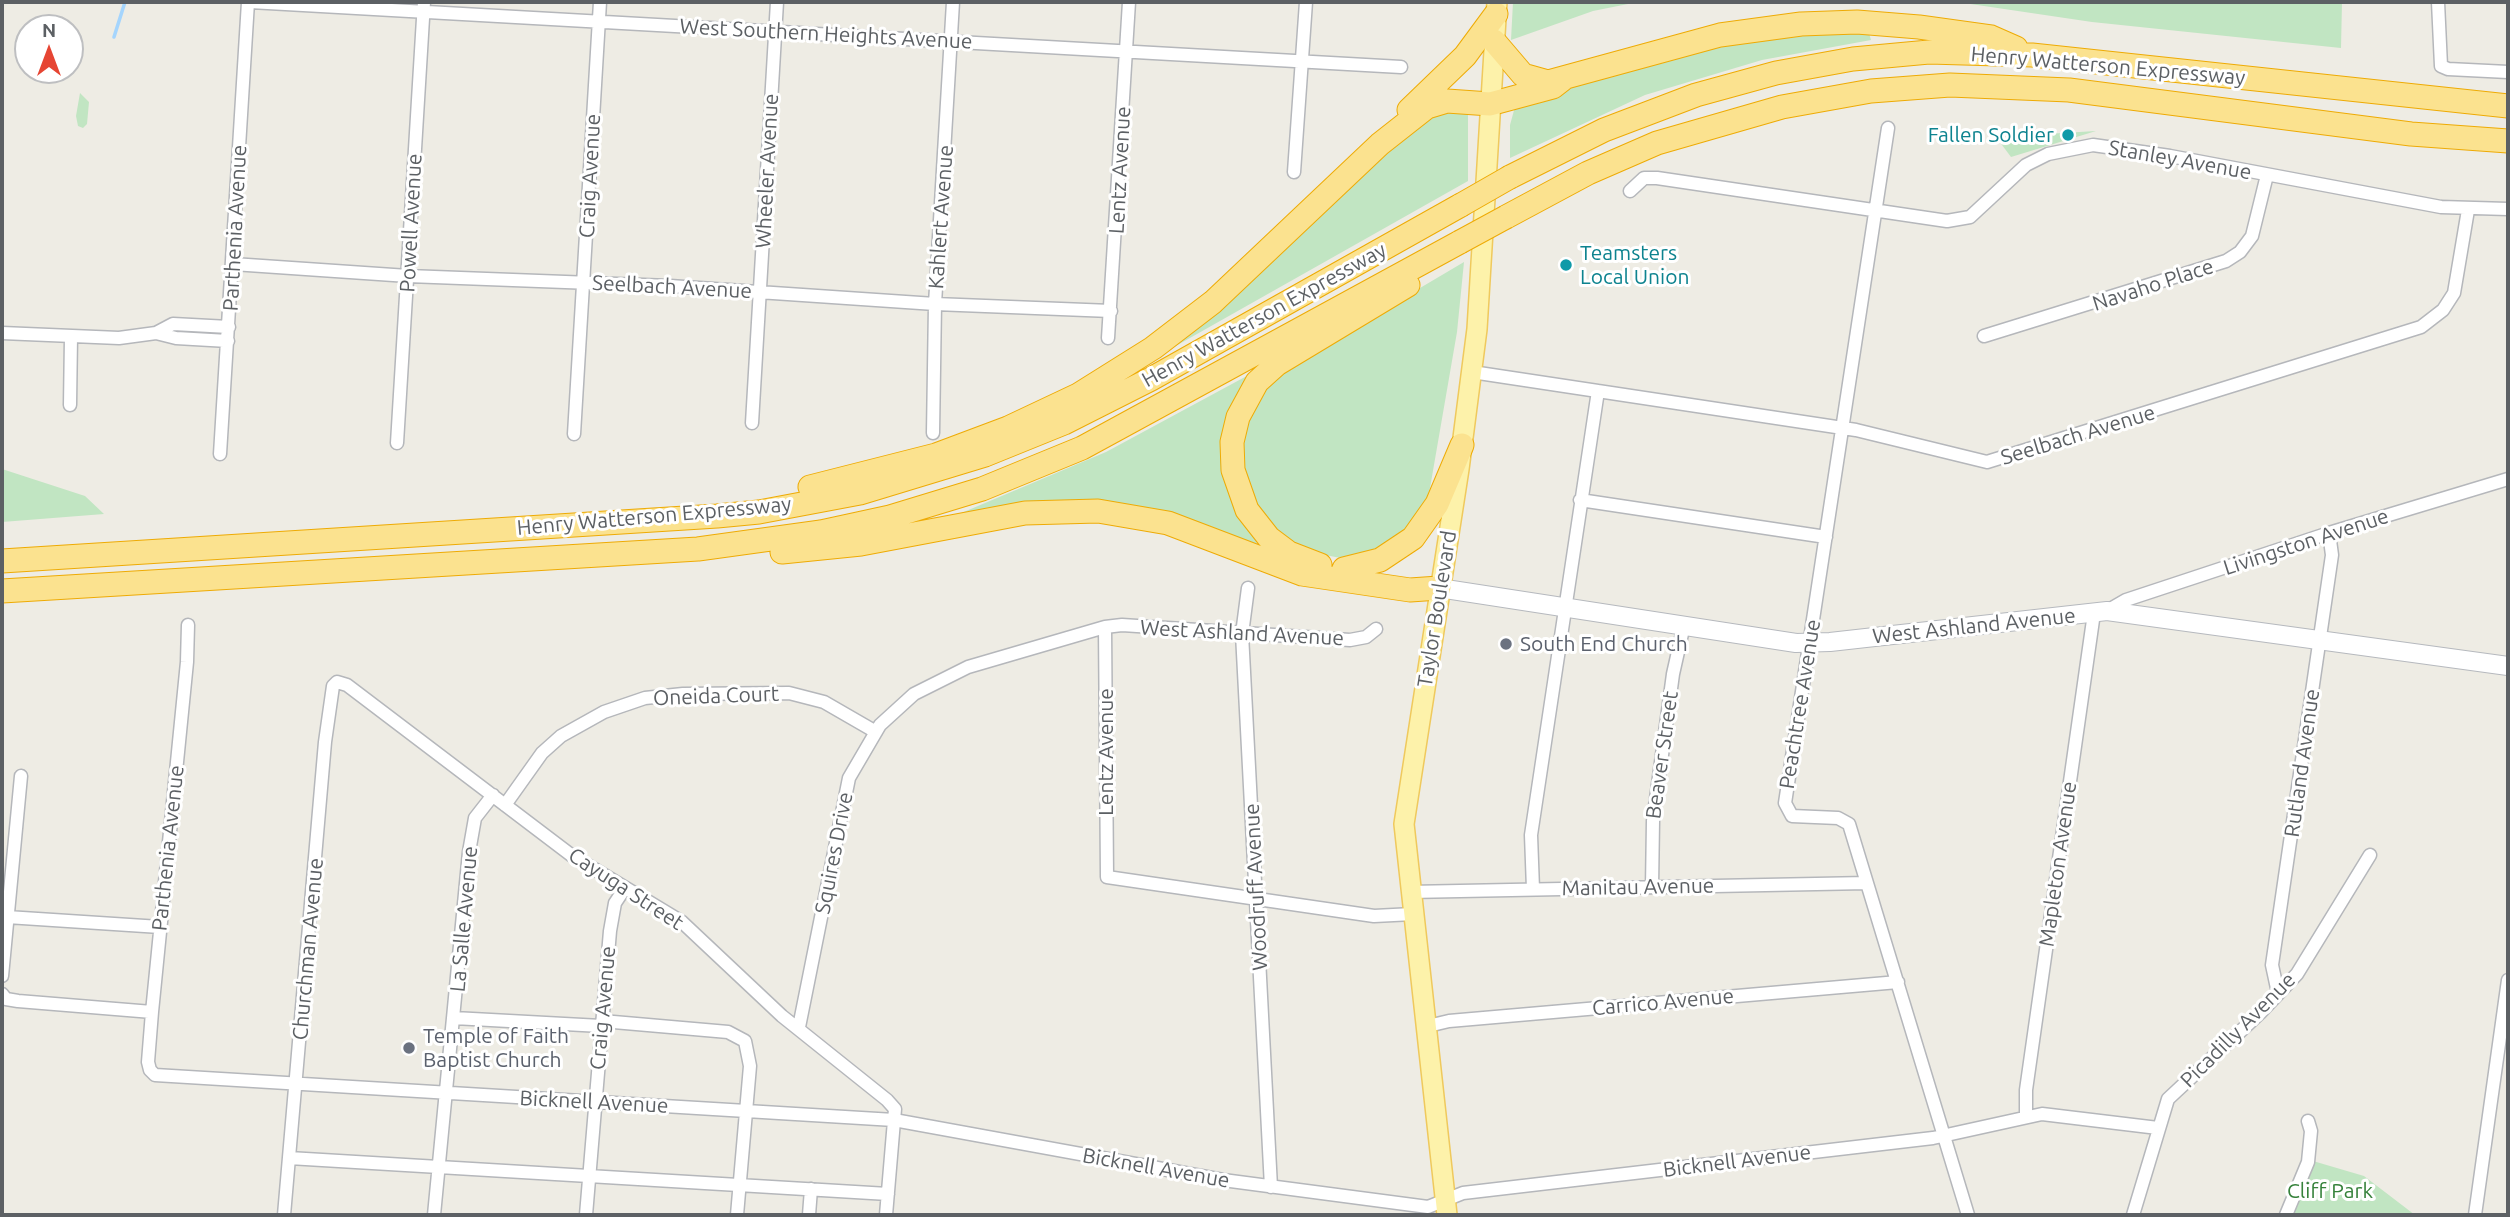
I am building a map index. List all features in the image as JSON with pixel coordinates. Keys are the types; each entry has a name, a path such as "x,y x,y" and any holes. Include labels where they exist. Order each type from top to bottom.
{"highway":[{"path":"1380,144 1391,127 1465,56 1496,8"},
{"path":"1494,41 1523,75 1548,82 1720,35 1819,22 1895,24 1991,37 2032,55"},
{"name":"Henry Watterson Expressway","path":"2,561 759,512 860,493 924,475 1017,443 1151,379 1510,177 1631,119 1696,95 1776,73 1853,59 1929,52 2032,55 2446,102 2508,106"},
{"path":"668,518 713,503 814,487 936,455 1008,428 1078,395 1153,348 1213,302 1380,144 1427,107 1439,102 1490,104 1553,86 1562,80"},
{"name":"Henry Watterson Expressway","path":"2,591 698,550 821,533 890,517 1021,474 1121,428 1588,173 1657,143 1782,107 1871,90 1950,85 2068,90 2411,134 2508,141"},
{"path":"1439,588 1418,580 1307,562 1289,553 1258,526 1241,500 1233,470 1232,442 1238,417 1258,382 1277,363 1455,258 1460,242"},
{"path":"1345,569 1380,559 1413,537 1437,504 1462,445"},
{"path":"698,550 757,554 827,549 1026,513 1098,511 1168,523 1302,574 1410,590 1439,588"}],"main road":[{"name":"Taylor Boulevard","path":"1446,1208 1428,1026 1409,892 1404,810 1472,372 1483,261 1496,8"}],"street":[{"name":"West Southern Heights Avenue","path":"249,2 424,7 775,32 1401,67"},
{"name":"Parthenia Avenue","path":"220,454 249,2"},
{"name":"Craig Avenue","path":"574,433 600,2"},
{"name":"Wheeler Avenue","path":"752,423 777,2"},
{"name":"Kahlert Avenue","path":"933,432 935,304 953,2"},
{"name":"Lentz Avenue","path":"1108,338 1129,2"},
{"path":"1294,172 1306,2"},
{"path":"2438,2 2441,66 2448,69 2508,72"},
{"name":"Powell Avenue","path":"397,443 424,7"},
{"name":"Peachtree Avenue","path":"1888,128 1812,628 1809,632 1810,643 1786,809 1797,817 1845,820 1898,982 1968,1215"},
{"name":"Stanley Avenue","path":"1630,191 1644,178 1657,178 1947,221 1970,217 2026,165 2048,154 2093,145 2468,210 2508,209"},
{"name":"Navaho Place","path":"1984,336 2226,261 2240,252 2252,236 2267,175"},
{"name":"Seelbach Avenue","path":"1472,372 1843,428 1987,462 2409,331 2432,320 2454,293 2468,210"},
{"name":"Seelbach Avenue","path":"233,264 408,276 584,282 935,304 1111,311"},
{"path":"2,333 119,338 156,333 173,324 229,327"},
{"path":"156,333 176,338 228,341"},
{"path":"70,405 71,337"},
{"path":"1533,889 1531,835 1548,739 1580,500 1598,391"},
{"name":"Livingston Avenue","path":"2101,612 2146,593 2329,533 2508,479"},
{"path":"1580,500 1826,537"},
{"name":"Rutland Avenue","path":"2278,993 2272,965 2332,549 2329,533"},
{"name":"Woodruff Avenue","path":"1248,588 1242,634 1271,1186"},
{"name":"West Ashland Avenue","path":"1439,588 1810,643 2101,612 2508,666"},
{"name":"Mapleton Avenue","path":"2026,1116 2026,1090 2101,612"},
{"name":"Parthenia Avenue","path":"150,1070 152,1012 187,662 188,625"},
{"name":"Beaver Street","path":"1652,887 1653,821 1673,674 1684,625"},
{"name":"Lentz Avenue","path":"1105,627 1107,877 1257,899"},
{"name":"West Ashland Avenue","path":"1105,627 1350,640 1366,637 1376,629"},
{"name":"Squires Drive","path":"799,1027 843,799 860,756 876,732 914,694 949,675 1105,627"},
{"name":"Cayuga Street","path":"334,683 347,685 571,855 682,922 782,1016 887,1100 895,1109 894,1120"},
{"name":"Churchman Avenue","path":"284,1215 326,742 334,683"},
{"name":"Oneida Court","path":"505,805 542,753 561,736 604,712 645,698 683,694 789,693 824,702 876,732"},
{"path":"2,976 21,776"},
{"name":"La Salle Avenue","path":"434,1215 471,837 475,818 492,796"},
{"name":"Picadilly Avenue","path":"2133,1215 2168,1099 2297,974 2370,855"},
{"name":"Manitau Avenue","path":"1409,892 1867,883"},
{"name":"Craig Avenue","path":"586,1215 613,911 625,888"},
{"path":"1257,899 1374,916 1413,914"},
{"path":"7,917 160,927"},
{"path":"2475,1215 2508,980"},
{"name":"Carrico Avenue","path":"1428,1026 1449,1021 1898,982"},
{"path":"2,994 18,1001 152,1012"},
{"path":"454,1018 728,1032 740,1037 748,1046 747,1111 737,1215"},
{"name":"Bicknell Avenue","path":"150,1070 155,1075 894,1120 1151,1168 1446,1208 1463,1193 1944,1136 2026,1116 2074,1116 2158,1128"},
{"path":"886,1215 894,1120"},
{"path":"2286,1215 2308,1162 2311,1131 2308,1121"},
{"path":"289,1158 437,1169 888,1194"},
{"path":"809,1215 811,1189"}],"green space":[{"path":"1513,2 1638,2 1593,11 1511,40"},
{"path":"1957,2 2342,2 2341,48 2092,22"},
{"path":"1868,30 1871,40 1762,60 1645,95 1510,158 1510,125 1516,103 1674,55 1754,37"},
{"path":"80,93 89,102 87,124 83,128 78,126 76,116"},
{"path":"1440,110 1468,112 1468,181 1158,356 1242,286 1421,123"},
{"path":"2096,131 2011,157 1996,137"},
{"path":"1464,262 1457,332 1425,504 1415,520 1388,547 1346,559 1304,551 1261,519 1241,474 1242,433 1259,392 1283,369"},
{"path":"1256,371 1229,417 1257,544 1249,545 1186,522 959,514 1106,452"},
{"path":"2,469 85,496 104,514 2,522"},
{"name":"Cliff Park","path":"2313,1161 2364,1176 2415,1215 2291,1215 2311,1173"}],"waterway":[{"path":"114,37 125,2"}],"place":[{"name":"Fallen Soldier","path":"2068,135"},
{"name":"Teamsters Local Union","path":"1566,265"},
{"name":"South End Church","path":"1506,644"},
{"name":"Temple of Faith Baptist Church","path":"409,1048"}]}
